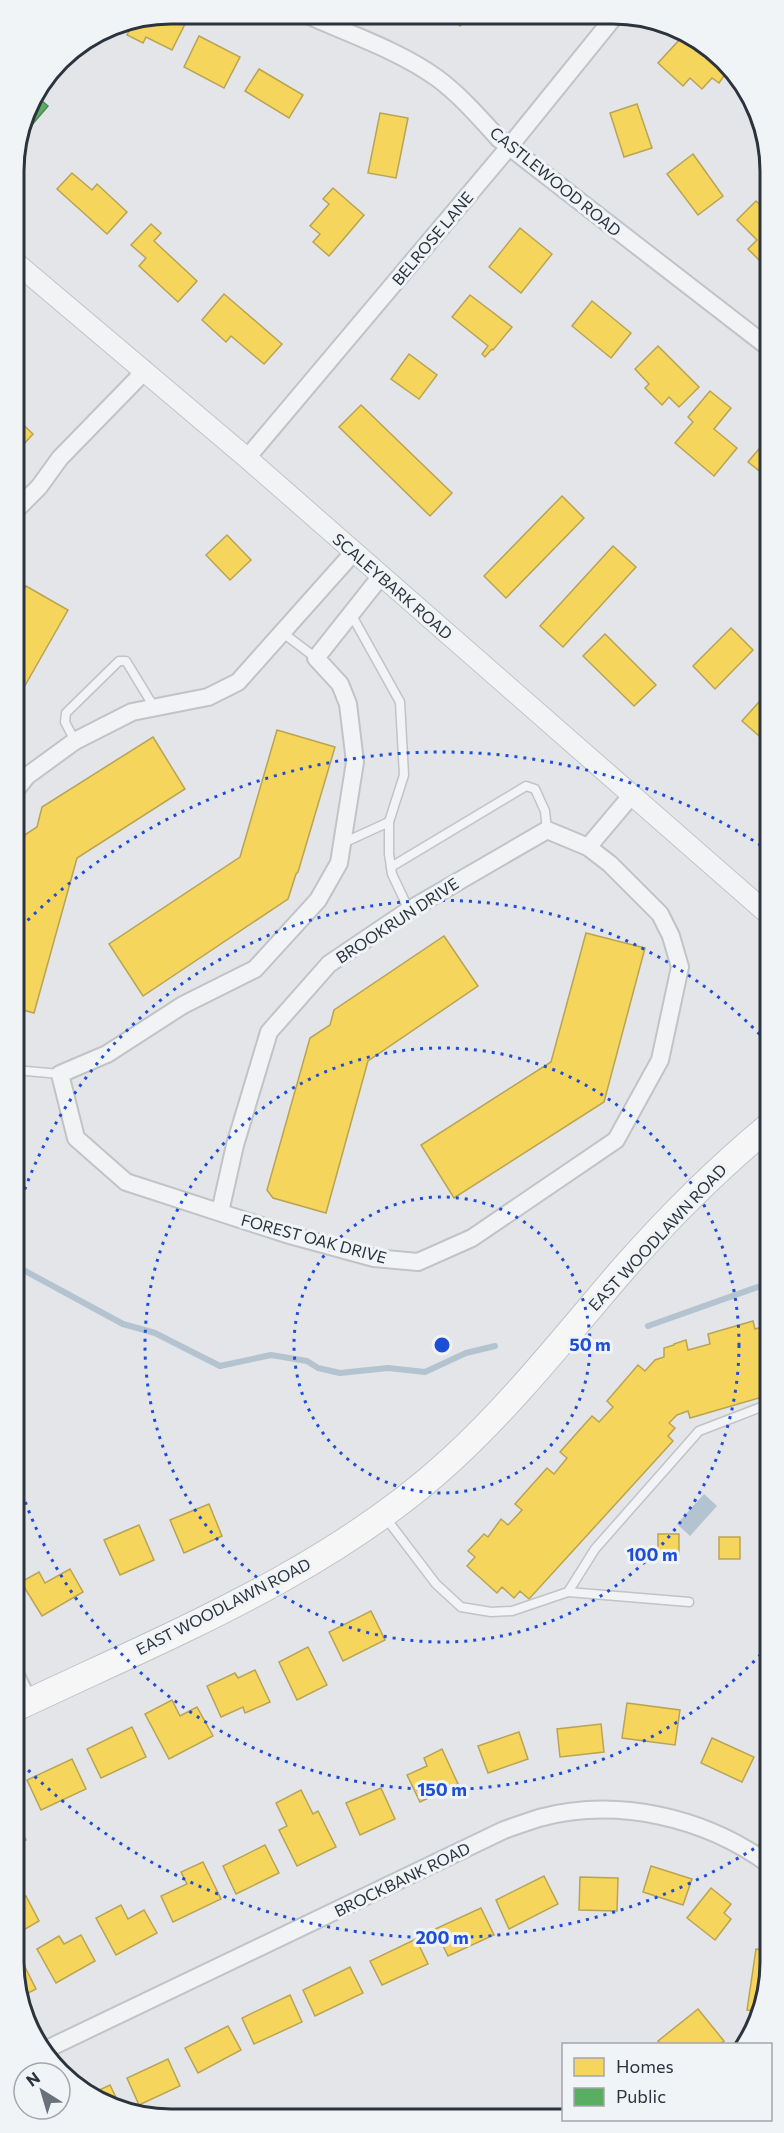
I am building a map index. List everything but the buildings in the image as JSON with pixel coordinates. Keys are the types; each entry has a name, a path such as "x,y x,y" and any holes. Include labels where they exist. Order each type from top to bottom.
{"main road":[{"name":"EAST WOODLAWN ROAD","path":"24,1704 254,1594 316,1559 383,1514 451,1460 516,1396 674,1214 734,1155 760,1133"}],"street":[{"name":"CASTLEWOOD ROAD","path":"326,24 400,57 439,80 473,110 509,147 760,341"},
{"name":"BELROSE LANE","path":"247,458 509,147 609,24"},
{"name":"SCALEYBARK ROAD","path":"24,269 247,458 760,907"},
{"path":"24,502 39,487 60,458 144,369"},
{"path":"24,780 75,741 132,712 208,698 238,682 354,553"},
{"path":"60,1074 107,1054 183,1005 255,969 318,900 339,863 355,762 348,704 340,684 316,657 381,576"},
{"path":"547,830 588,847 631,796"},
{"name":"BROOKRUN DRIVE","path":"220,1212 235,1145 269,1032 329,964 409,910 547,830"},
{"name":"FOREST OAK DRIVE","path":"60,1074 76,1138 126,1182 286,1234 374,1257 418,1262 472,1238 616,1140 660,1060 680,967 671,936 660,914 610,864 588,847"},
{"name":"BROCKBANK ROAD","path":"51,2047 504,1830 540,1818 578,1812 617,1810 657,1815 695,1825 727,1839 760,1859"}],"lane":[{"path":"350,614 400,702 404,775 389,822 392,874 409,910"},
{"path":"283,633 316,657"},
{"path":"75,741 65,722 66,713 119,661 126,661 154,707"},
{"path":"391,867 526,786 535,789 545,811 547,830"},
{"path":"343,843 389,822"},
{"path":"24,1071 60,1074"},
{"path":"568,1592 595,1549 699,1431 760,1407"},
{"path":"383,1514 436,1584 461,1607 491,1612 513,1611 568,1592 689,1602"}],"water":[{"path":"704,1494 717,1506 690,1536 677,1524"}],"waterway":[{"path":"24,1270 123,1324 155,1333 220,1366 271,1355 307,1361 318,1368 340,1373 388,1368 425,1372 466,1353 495,1346"},
{"path":"648,1326 760,1286"}]}
